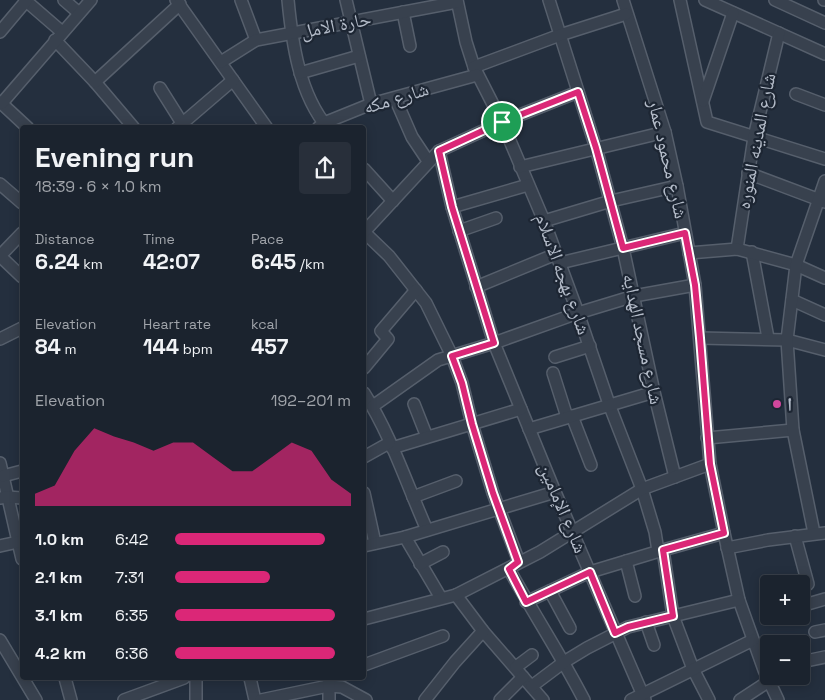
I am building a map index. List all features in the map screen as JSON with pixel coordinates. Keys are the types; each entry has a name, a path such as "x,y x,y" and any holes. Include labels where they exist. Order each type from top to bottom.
{"street":[{"path":"0,32 25,0 59,36 131,125"},
{"path":"64,0 79,13"},
{"path":"25,125 1,103 91,0"},
{"path":"241,0 256,40"},
{"path":"288,0 300,73 323,125"},
{"path":"346,0 371,104"},
{"name":"شارع مسجد الهدايه","path":"550,0 611,201 675,477"},
{"name":"شارع محمود عمار","path":"623,0 665,132 695,285 710,464 739,600 760,657"},
{"path":"680,0 707,122 825,159"},
{"path":"705,0 825,54"},
{"path":"775,0 825,23"},
{"path":"95,82 178,1 262,125"},
{"name":"حارة الامل","path":"221,62 256,40 457,1"},
{"name":"شارع بهجه الاسلام","path":"457,1 466,42 476,71 502,122 544,221 590,346 609,404 642,489 661,550 673,616 693,669 709,700"},
{"path":"402,12 410,46"},
{"path":"703,101 733,13"},
{"name":"شارع مكه","path":"325,125 371,104 476,71 560,35 626,14"},
{"name":"شارع المدينه المنوره","path":"737,249 754,136 779,34"},
{"path":"300,73 359,56"},
{"path":"160,88 180,125 233,80"},
{"path":"366,230 439,151 502,122 578,92"},
{"path":"796,94 825,105"},
{"path":"395,98 412,137 428,161"},
{"path":"520,167 665,132"},
{"name":"شارع الإمامين","path":"439,151 452,207 494,343 555,492 644,697"},
{"path":"366,171 393,201"},
{"path":"748,173 822,200"},
{"path":"727,548 820,533 793,430 787,340 796,265 822,200 825,181"},
{"path":"0,184 20,201"},
{"path":"452,207 528,185"},
{"path":"544,221 611,201 676,186"},
{"path":"459,231 496,218"},
{"path":"476,287 558,259 623,248 685,233"},
{"path":"366,234 389,256 426,303 452,356 462,383 472,424 526,602 564,662 584,700"},
{"path":"20,235 0,256 20,275"},
{"path":"689,253 737,249 796,265 825,278"},
{"path":"752,252 768,338"},
{"path":"372,406 431,365 452,356 634,296 695,285"},
{"path":"366,366 388,339 381,332 416,290"},
{"path":"792,300 825,315"},
{"path":"0,339 20,329"},
{"path":"700,338 768,338 787,340 825,350"},
{"path":"556,357 590,346"},
{"path":"553,373 569,417 591,465"},
{"path":"529,429 654,392"},
{"path":"366,396 391,445 428,530"},
{"path":"414,404 427,437"},
{"path":"366,455 391,445 427,437 520,409"},
{"path":"707,438 793,430"},
{"path":"0,463 3,476 3,497 20,550"},
{"path":"366,618 456,595 573,533 642,489 710,464"},
{"path":"3,476 20,472"},
{"path":"412,497 456,482"},
{"path":"366,510 370,545 405,537 555,492"},
{"path":"3,497 20,498"},
{"path":"526,602 590,572 724,533"},
{"path":"796,536 806,575"},
{"path":"405,537 441,598"},
{"path":"0,546 18,542"},
{"path":"420,564 443,552"},
{"path":"626,561 635,596"},
{"path":"550,591 570,628"},
{"path":"456,595 542,700"},
{"path":"500,700 528,681 615,633 646,622 739,600"},
{"path":"810,604 825,600"},
{"path":"646,622 654,645"},
{"path":"425,700 449,668 484,631"},
{"path":"366,664 443,636"},
{"path":"0,640 20,673"},
{"path":"631,700 644,697 693,669 753,640"},
{"path":"516,667 532,655"},
{"path":"810,660 825,657"},
{"path":"24,680 36,700"},
{"path":"68,680 71,700"},
{"path":"124,700 179,680"},
{"path":"196,680 196,700"},
{"path":"250,680 255,700"},
{"path":"261,700 329,680 366,700"},
{"path":"328,700 329,680"},
{"path":"740,700 760,681"},
{"name":"شارع محمود عمار","path":"772,685 778,700"}],"place":[{"name":"ا","path":"777,404"}],"route":[{"path":"578,92 596,148 623,248 685,233 695,285 710,464 724,533 663,550 673,616 628,627 615,633 590,572 526,602 509,569 518,562 498,509 472,424 462,383 452,356 494,343 452,207 439,151 502,122 578,92"}]}
